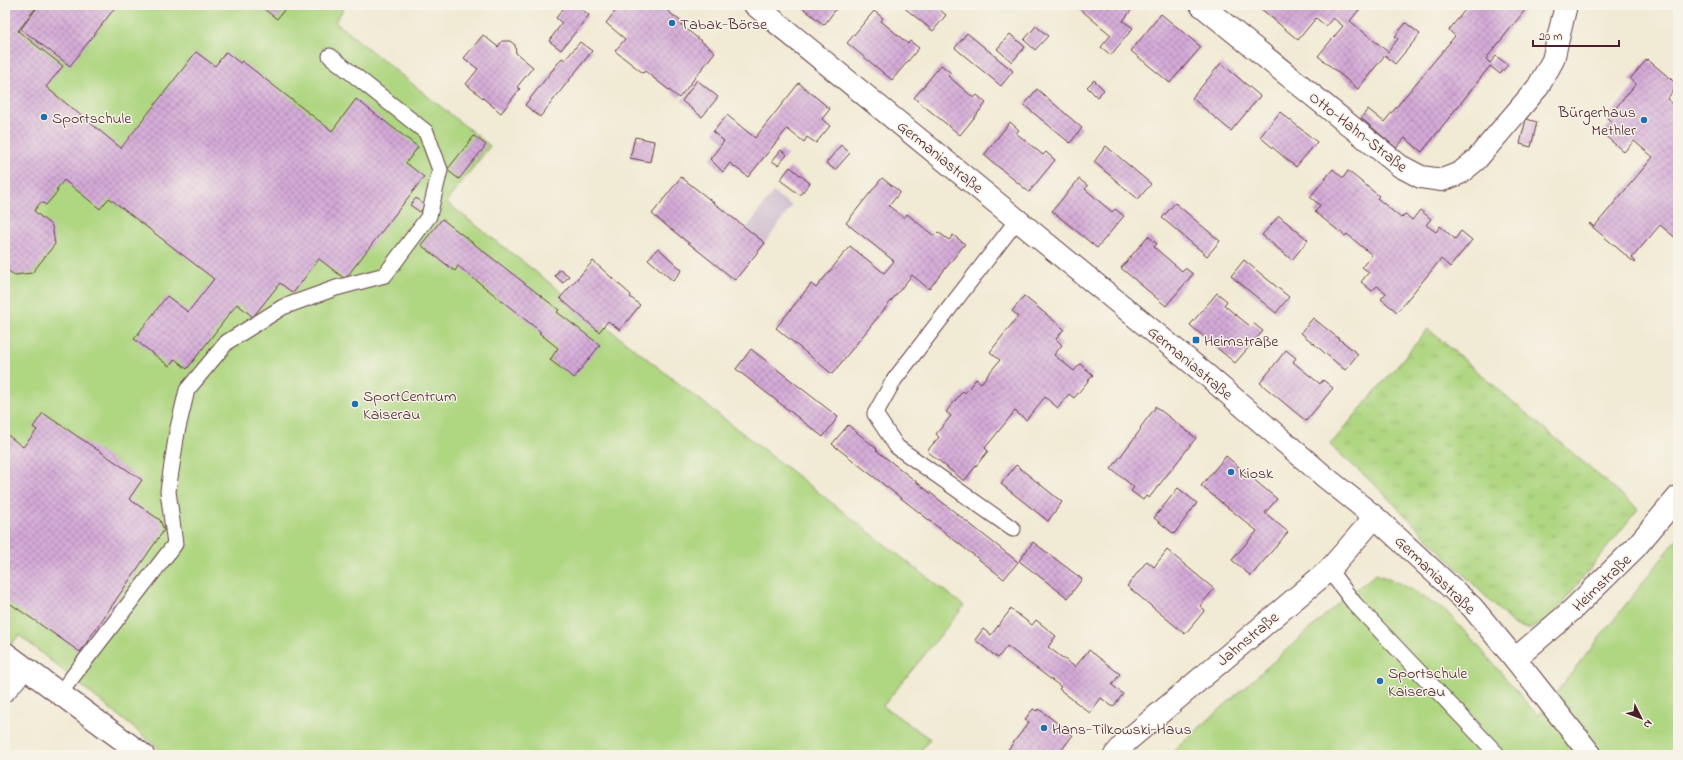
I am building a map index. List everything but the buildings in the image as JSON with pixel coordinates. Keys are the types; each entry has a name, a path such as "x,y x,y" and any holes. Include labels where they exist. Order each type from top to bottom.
{"street":[{"name":"Germaniastraße","path":"755,5 1018,219 1209,377 1325,477 1375,517 1472,607 1591,755"},
{"name":"Otto-Hahn-Straße","path":"1201,5 1400,166 1421,177 1442,180 1460,173 1476,160 1538,87 1553,60 1566,5"},
{"name":"Heimstraße","path":"1515,659 1571,611 1635,548 1678,496"},
{"name":"Jahnstraße","path":"1115,755 1128,740 1329,570 1375,517"},
{"path":"5,653 143,755"},
{"path":"5,690 24,668"}],"lane":[{"path":"60,693 175,544 168,491 177,432 187,390 226,342 283,307 336,288 385,275 429,216 440,170 426,132 330,56"},
{"path":"1013,529 897,446 875,414 894,380 1018,219"},
{"path":"1329,570 1354,603 1498,755"}],"shaded area":[{"path":"773,192 792,206 765,243 746,229"}],"green space":[{"name":"SportCentrum Kaiserau","path":"5,5 346,5 335,22 490,146 446,202 964,606 883,706 930,739 917,755 167,755 19,635 5,652"},
{"path":"1428,329 1638,509 1549,620 1528,629 1514,625 1374,484 1330,445"},
{"name":"Sportschule Kaiserau","path":"1678,538 1678,755 1169,755 1340,602 1376,574 1401,584 1446,611 1538,716"}],"place":[{"name":"Tabak-Börse","path":"672,23"},
{"name":"Sportschule","path":"44,117"},
{"name":"Bürgerhaus Methler","path":"1644,120"},
{"name":"Heimstraße","path":"1196,340"},
{"name":"SportCentrum Kaiserau","path":"355,404"},
{"name":"Kiosk","path":"1231,472"},
{"name":"Sportschule Kaiserau","path":"1380,681"},
{"name":"Hans-Tilkowski-Haus","path":"1044,728"}]}
